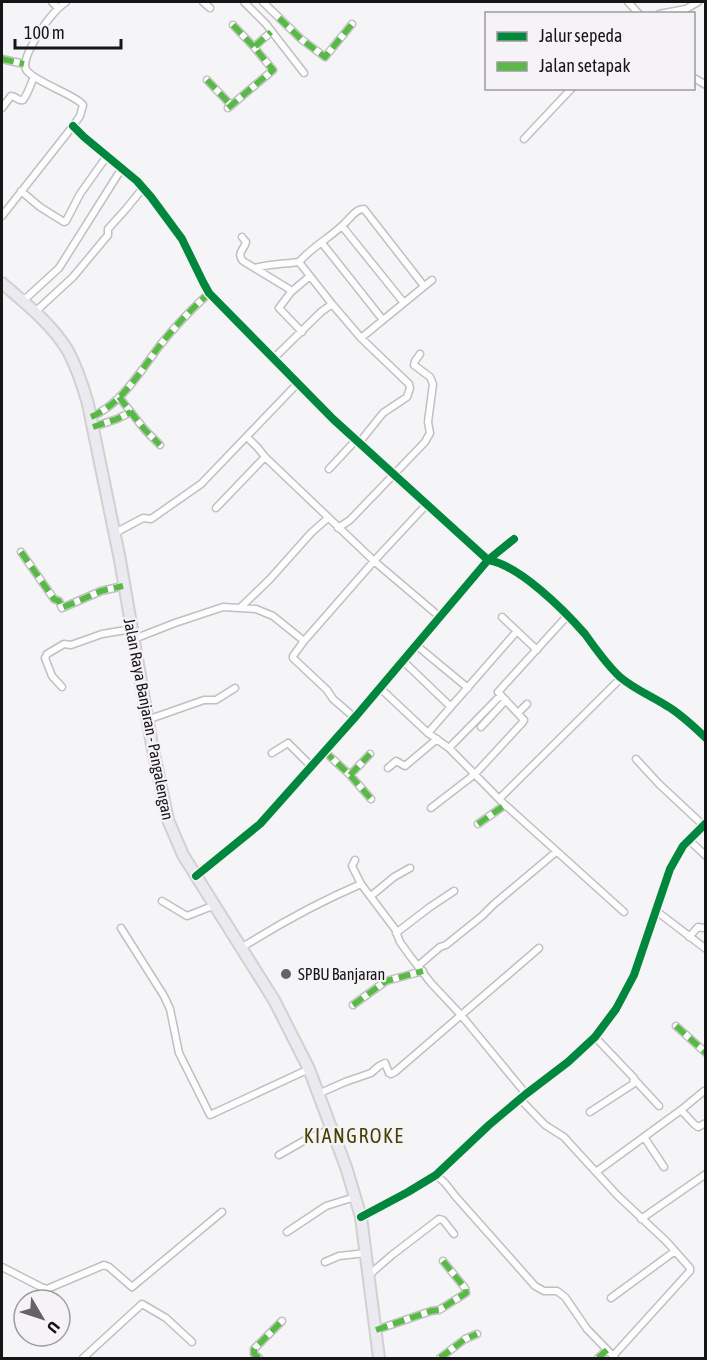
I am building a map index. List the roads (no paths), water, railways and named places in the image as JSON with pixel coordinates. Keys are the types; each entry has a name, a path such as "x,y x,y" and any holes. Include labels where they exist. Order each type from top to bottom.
{"main road":[{"name":"Jalan Raya Banjaran - Pangalengan","path":"2,284 55,333 68,351 84,389 115,533 147,720 171,830 183,855 282,1014 309,1069 332,1129 361,1217 379,1359"}],"street":[{"path":"52,2 58,9"},
{"path":"2,216 80,116 83,105 75,98 34,77 27,71 24,64 31,47 48,20 66,2"},
{"path":"203,2 210,9"},
{"path":"244,2 272,32 304,73"},
{"path":"263,2 301,39 326,57 352,24"},
{"path":"670,12 686,9 698,2"},
{"path":"207,80 229,106 273,70 233,25"},
{"path":"254,47 272,32"},
{"path":"2,59 24,64"},
{"path":"2,108 11,96 24,100 34,77"},
{"path":"524,139 570,90"},
{"path":"73,126 137,181 182,239 209,292 333,419 488,560 500,563 522,576 568,615 621,678 681,715 705,738"},
{"path":"21,192 64,222 107,156"},
{"path":"23,301 59,268 122,168"},
{"path":"35,313 73,277 108,235 108,229 143,188"},
{"path":"255,268 299,262 342,226 357,210 364,209 424,286"},
{"path":"342,226 404,303"},
{"path":"242,237 246,242 240,258 291,292"},
{"path":"322,243 383,320"},
{"path":"299,262 361,338 409,384 410,388 407,397 383,413 329,469"},
{"path":"302,332 279,308 291,292 310,276"},
{"path":"361,338 432,280"},
{"path":"92,422 119,398 181,320 209,292"},
{"path":"273,359 332,304"},
{"path":"338,528 350,520 426,442 429,433 432,384 430,377 414,365 420,354"},
{"path":"115,533 142,518 151,519 201,484 298,383"},
{"path":"119,398 160,445"},
{"path":"92,422 117,419 131,412"},
{"path":"247,437 338,528 440,617"},
{"path":"216,508 265,457"},
{"path":"355,718 333,699 293,656 374,561 427,504"},
{"path":"240,608 328,518"},
{"path":"196,876 260,824 355,718 488,560 514,539"},
{"path":"21,552 54,599 59,601 63,608 101,591 123,586"},
{"path":"62,687 52,676 45,658 47,654 64,644 71,645 102,634 133,634 223,607 256,609 273,616 304,641"},
{"path":"431,808 475,774 523,722 524,720 498,692 568,615"},
{"path":"502,617 537,651"},
{"path":"428,733 517,631"},
{"path":"416,645 468,688"},
{"path":"402,660 451,707"},
{"path":"499,799 621,678"},
{"path":"147,720 204,700 216,700 235,688"},
{"path":"380,688 428,733 449,748 505,805 624,912"},
{"path":"481,727 503,698"},
{"path":"449,748 503,698"},
{"path":"518,713 527,704"},
{"path":"388,768 396,761 405,766 437,739"},
{"path":"272,753 288,742 311,766"},
{"path":"324,751 350,775 371,800"},
{"path":"350,775 370,754"},
{"path":"361,1217 436,1175 489,1125 568,1062 595,1037 616,1009 634,975 670,869 676,857 704,824 659,784 636,759"},
{"path":"478,824 505,805"},
{"path":"689,840 705,856"},
{"path":"353,1005 386,981 420,969 440,947 446,945 482,916 556,852"},
{"path":"355,860 352,866 361,884 395,929 400,942 431,983 461,1015 545,1125 564,1137 617,1195 689,1265 690,1271 614,1358 587,1329 566,1297 557,1291 544,1291 535,1286 436,1175"},
{"path":"371,896 394,877 410,868"},
{"path":"241,948 269,930 361,884"},
{"path":"396,933 454,891"},
{"path":"162,901 187,916 215,905"},
{"path":"655,910 705,949"},
{"path":"689,936 696,927 705,927"},
{"path":"122,928 164,996 170,1009 179,1053 210,1115 309,1069"},
{"path":"318,1094 371,1073 385,1063 388,1073 395,1072 539,948"},
{"path":"676,1026 705,1053"},
{"path":"595,1037 659,1106"},
{"path":"590,1112 633,1084 634,1079"},
{"path":"596,1172 704,1091"},
{"path":"681,1110 698,1127 705,1123"},
{"path":"279,1155 307,1139 332,1129"},
{"path":"644,1137 664,1167"},
{"path":"641,1219 705,1174"},
{"path":"287,1232 326,1206 355,1197"},
{"path":"2,1267 47,1288 104,1265 132,1287 222,1212"},
{"path":"369,1275 439,1219 443,1220 454,1234"},
{"path":"611,1298 675,1251"},
{"path":"325,1262 339,1256 366,1253"},
{"path":"376,1330 439,1310 466,1293 465,1288 443,1261"},
{"path":"83,1359 142,1304 166,1318 192,1342"},
{"path":"259,1359 254,1354 254,1349 282,1321"},
{"path":"440,1359 465,1339 477,1334"},
{"path":"598,1359 607,1350"}],"place":[{"name":"SPBU Banjaran","path":"286,974"}],"district":[{"name":"KIANGROKE","path":"354,1135"}]}
